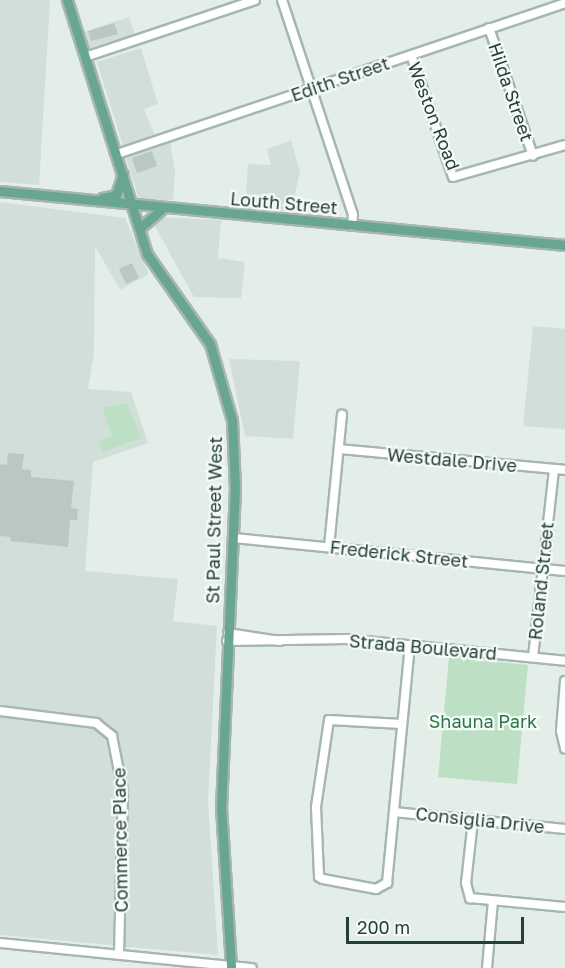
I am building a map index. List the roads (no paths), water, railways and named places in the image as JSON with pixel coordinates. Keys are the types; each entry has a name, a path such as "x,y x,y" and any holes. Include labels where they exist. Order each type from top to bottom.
{"main road":[{"name":"St Paul Street West","path":"67,0 123,169 140,228 157,273 187,309 220,369 236,455 221,807 231,967"},
{"path":"85,200 116,195 123,169"},
{"name":"Louth Street","path":"0,191 164,209 565,245"},
{"path":"140,228 147,218 164,209"}],"street":[{"path":"85,57 255,0"},
{"path":"282,0 353,215 352,226"},
{"name":"Edith Street","path":"117,154 563,4"},
{"name":"Hilda Street","path":"489,28 533,156"},
{"name":"Weston Road","path":"411,55 453,177 533,156"},
{"path":"533,156 565,145"},
{"path":"329,547 342,415"},
{"name":"Westdale Drive","path":"339,449 565,470"},
{"name":"Roland Street","path":"533,657 554,469"},
{"name":"Frederick Street","path":"233,537 565,571"},
{"name":"Strada Boulevard","path":"227,637 281,642 337,639 565,661"},
{"path":"402,724 329,720 316,807 319,877 382,887 389,877 410,645"},
{"path":"565,681 563,731 565,749"},
{"name":"Commerce Place","path":"0,711 90,721 112,736 123,791 119,954"},
{"name":"Consiglia Drive","path":"394,812 565,829"},
{"path":"473,820 466,892 470,898 565,907"},
{"path":"487,968 493,901"},
{"path":"0,943 252,968"}],"park label":[{"name":"Shauna Park","path":"483,721"}]}
